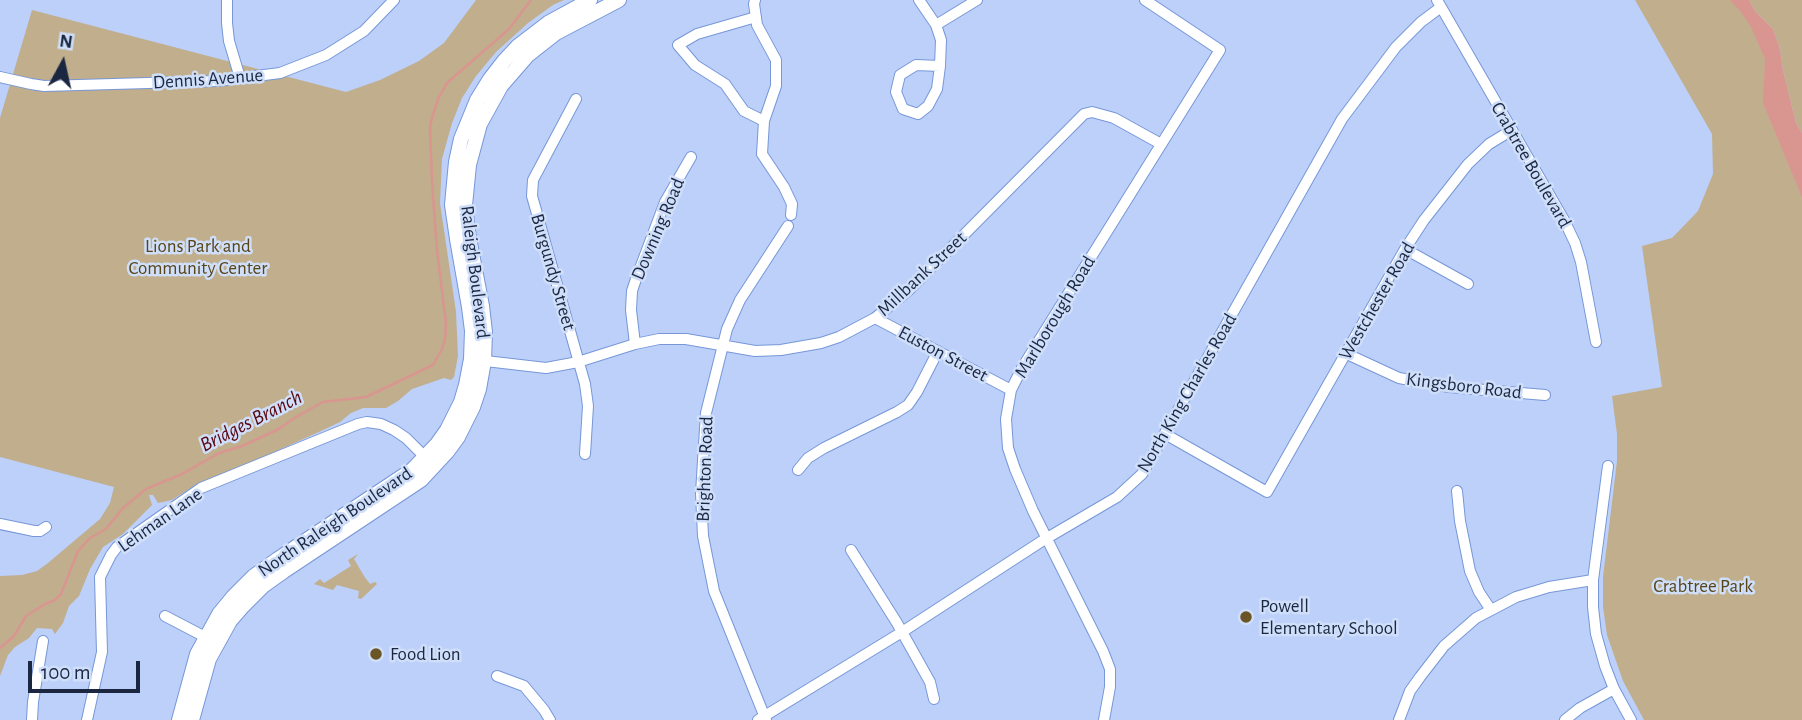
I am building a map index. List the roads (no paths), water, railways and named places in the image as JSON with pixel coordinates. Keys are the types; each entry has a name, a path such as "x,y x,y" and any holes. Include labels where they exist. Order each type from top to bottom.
{"main road":[{"name":"Raleigh Boulevard","path":"478,360 452,205 461,139 477,100 504,61 542,27 590,0"},
{"name":"Raleigh Boulevard","path":"478,360 485,332 466,205 469,165 480,124 500,86 528,55 556,33 619,0"},
{"name":"North Raleigh Boulevard","path":"179,720 190,675 211,640 263,586 421,480 430,462 447,452 465,424 479,388 478,360"},
{"name":"North Raleigh Boulevard","path":"192,720 211,640"}],"street":[{"path":"225,0 229,41 240,78"},
{"name":"Dennis Avenue","path":"0,77 44,86 217,81 280,73 326,54 364,31 394,0"},
{"path":"755,0 757,25 776,60 776,86 764,121 744,111 725,84 695,65 678,45 697,34 756,17"},
{"path":"919,0 936,25 941,40 940,66 937,89 928,106 918,114 903,109 895,92 900,75 916,65 940,66"},
{"path":"936,25 977,0"},
{"name":"Marlborough Road","path":"1104,720 1110,687 1110,669 1015,469 1008,448 1006,419 1011,390 1022,368 1220,50 1145,0"},
{"name":"Crabtree Boulevard","path":"1439,4 1575,243 1596,342"},
{"name":"North King Charles Road","path":"763,719 1047,538 1117,497 1142,474 1342,119 1396,47 1439,4"},
{"name":"Burgundy Street","path":"576,99 533,180 532,196 585,384 588,406 585,454"},
{"name":"Millbank Street","path":"478,360 546,368 578,362 659,339 686,339 755,351 805,347 839,337 875,318 909,290 1084,114 1092,112 1114,118 1161,144"},
{"name":"Brighton Road","path":"763,719 714,591 703,536 701,493 706,413 727,329 740,300 789,220 792,204 762,154 764,121"},
{"name":"Westchester Road","path":"1164,434 1268,492 1424,220 1468,164 1489,144 1512,130"},
{"name":"Downing Road","path":"635,344 631,310 635,279 665,202 691,157"},
{"path":"1405,249 1468,284"},
{"name":"Euston Street","path":"875,318 1011,390"},
{"path":"798,470 808,458 824,448 908,405 938,351"},
{"name":"Kingsboro Road","path":"1346,354 1399,377 1448,387 1545,395"},
{"name":"Lehman Lane","path":"87,720 102,652 100,577 117,547 201,488 358,424 381,424 394,430 430,462"},
{"path":"1608,466 1593,580 1596,634 1614,689 1631,720"},
{"path":"1457,491 1470,570 1479,592 1491,610"},
{"path":"0,524 34,531 46,527"},
{"path":"851,550 930,682 934,699"},
{"path":"1399,720 1410,691 1444,646 1476,618 1516,597 1549,587 1593,580"},
{"path":"165,616 211,640"},
{"path":"32,720 43,641"},
{"path":"497,676 524,686 550,720"},
{"path":"1565,720 1580,708 1614,689"}],"waterway":[{"name":"Bridges Branch","path":"0,648 14,636 26,616 61,594 78,551 90,538 106,529 123,508 146,489 182,474 219,453 277,430 323,402 366,397 433,365 442,349 446,323 432,182 432,117 447,83 509,29 531,0"}],"place":[{"name":"Powell Elementary School","path":"1246,617"},
{"name":"Food Lion","path":"376,654"}],"park label":[{"name":"Lions Park and Community Center","path":"198,257"},
{"name":"Crabtree Park","path":"1703,586"}]}
